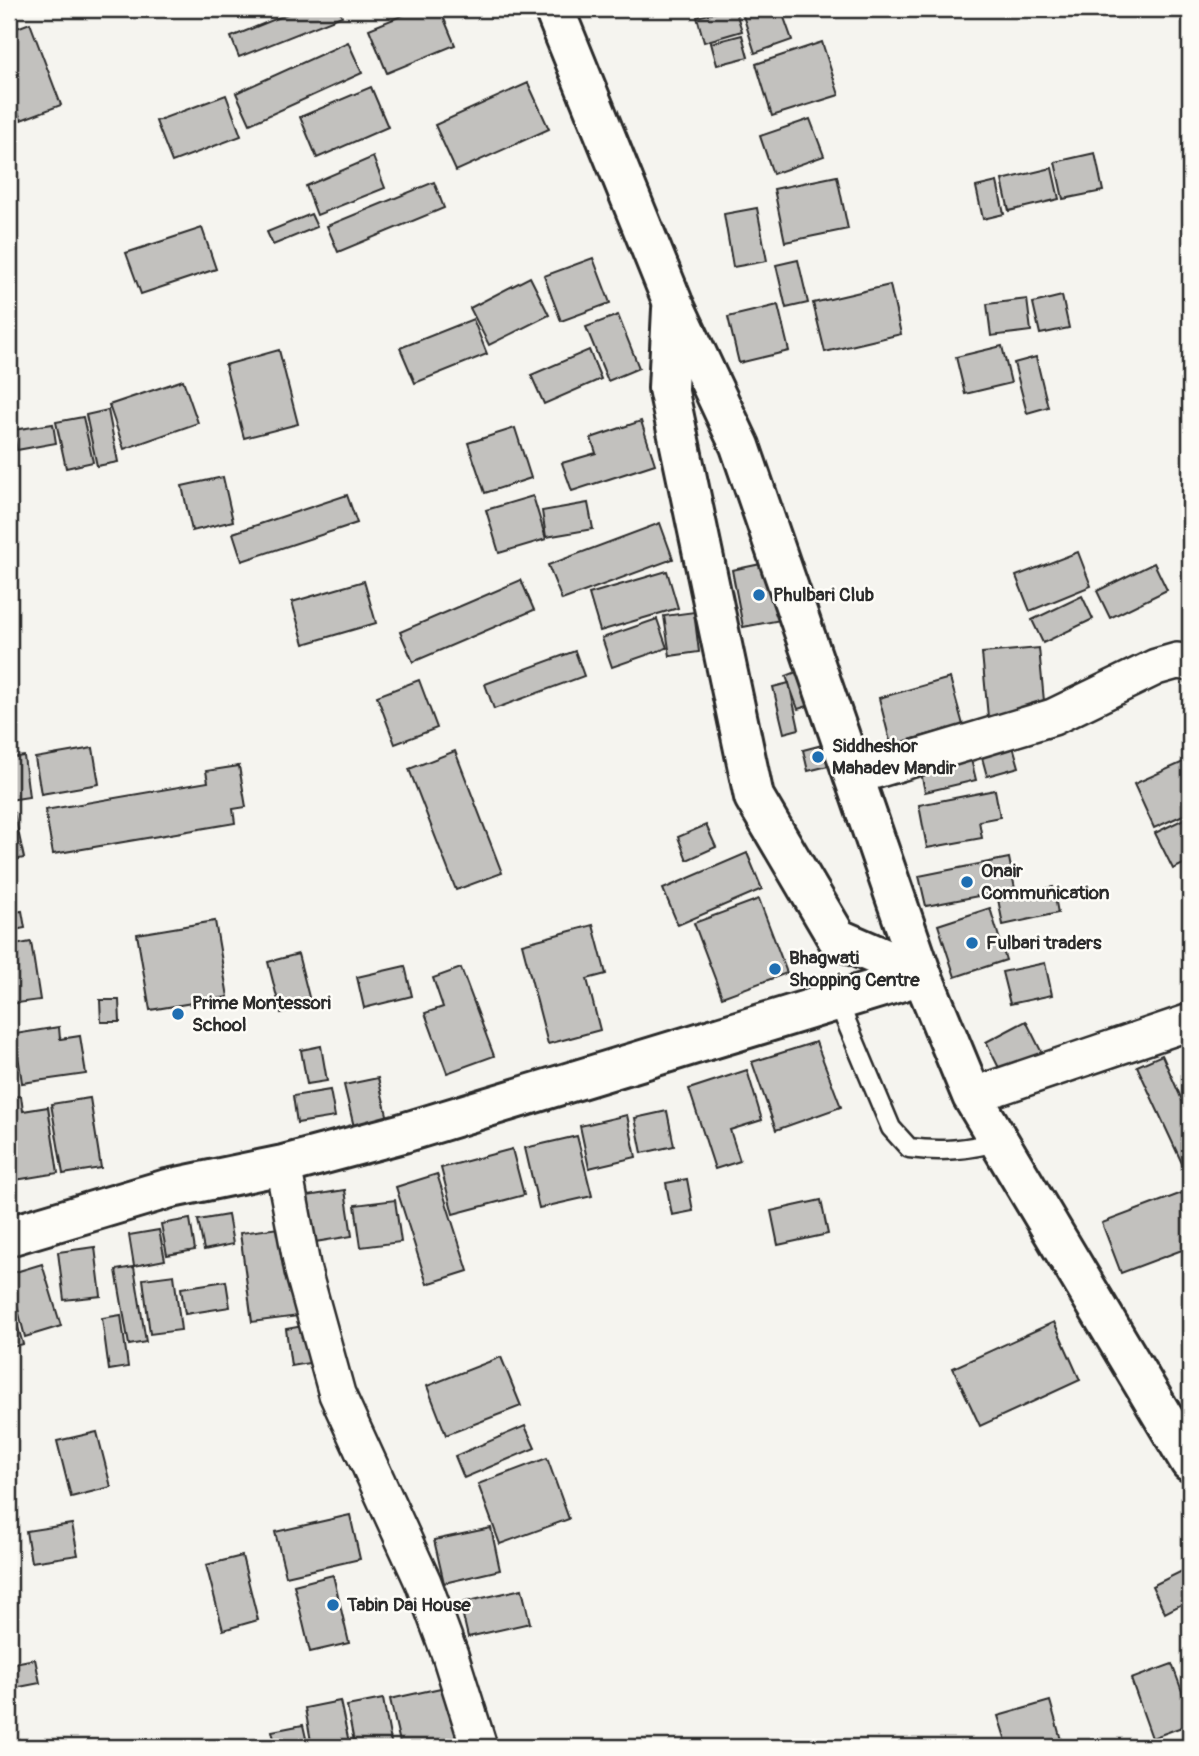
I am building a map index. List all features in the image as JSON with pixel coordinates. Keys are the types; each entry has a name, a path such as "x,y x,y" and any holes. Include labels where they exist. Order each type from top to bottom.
{"main road":[{"path":"554,9 673,303 740,446 856,776 922,975 972,1096 1190,1462"},
{"path":"673,303 668,388 754,797 837,938 922,975"},
{"path":"9,1236 167,1189 283,1165 403,1133 922,975"}],"street":[{"path":"856,776 1054,717 1156,667 1177,661 1190,663"},
{"path":"972,1096 1190,1022"},
{"path":"283,1165 303,1271 337,1394 423,1582 450,1655 479,1747"}],"lane":[{"path":"838,1002 891,1128 909,1148 948,1151 999,1141"}],"building":[{"path":"300,9 339,9 342,16 239,57 231,37"},
{"path":"418,9 440,9 455,45 387,73 369,29"},
{"path":"735,9 742,31 704,42 697,17"},
{"path":"741,9 781,9 792,40 755,53"},
{"path":"30,23 61,105 21,120 9,87 9,31"},
{"path":"742,35 748,57 717,65 711,43"},
{"path":"348,42 362,73 250,124 236,93"},
{"path":"822,42 839,95 772,116 756,64"},
{"path":"528,83 549,129 456,171 435,125"},
{"path":"371,87 388,127 317,158 300,117"},
{"path":"226,95 241,136 172,162 156,121"},
{"path":"810,119 824,156 773,174 760,136"},
{"path":"1095,153 1103,191 1063,199 1055,162"},
{"path":"373,157 385,188 317,215 306,186"},
{"path":"1052,168 1059,199 1009,211 1002,180"},
{"path":"837,176 848,229 785,242 774,189"},
{"path":"434,182 444,208 338,252 327,226"},
{"path":"997,182 1004,214 983,219 976,187"},
{"path":"757,208 767,261 733,267 724,214"},
{"path":"311,214 317,227 273,245 267,232"},
{"path":"202,228 216,269 141,294 126,253"},
{"path":"593,258 610,303 561,321 544,276"},
{"path":"798,260 808,303 786,308 776,265"},
{"path":"530,277 549,315 489,345 470,308"},
{"path":"890,285 901,334 825,352 813,303"},
{"path":"1062,296 1069,328 1040,334 1033,303"},
{"path":"1027,299 1031,331 991,336 987,304"},
{"path":"778,305 789,351 739,363 728,317"},
{"path":"618,315 639,368 608,381 586,327"},
{"path":"473,319 487,354 415,383 400,348"},
{"path":"1002,346 1011,383 965,394 956,357"},
{"path":"279,350 298,424 244,438 225,365"},
{"path":"589,350 601,379 544,404 531,375"},
{"path":"1036,357 1048,407 1027,413 1014,363"},
{"path":"183,380 198,423 124,449 109,405"},
{"path":"108,410 118,462 97,466 86,415"},
{"path":"83,417 93,462 66,468 56,422"},
{"path":"641,421 655,464 572,491 562,463 596,453 591,438"},
{"path":"53,424 56,443 17,450 13,430"},
{"path":"515,428 531,478 485,493 468,443"},
{"path":"223,477 233,521 192,531 182,486"},
{"path":"347,495 357,523 242,561 233,533"},
{"path":"533,496 546,539 499,553 486,510"},
{"path":"588,503 593,529 546,537 542,511"},
{"path":"660,523 673,559 562,600 548,565"},
{"path":"1078,552 1091,586 1030,611 1016,576"},
{"name":"Phulbari Club","path":"775,561 786,619 743,627 732,570"},
{"path":"1154,563 1167,590 1110,618 1097,591"},
{"path":"667,571 678,608 600,631 589,594"},
{"path":"521,580 534,610 413,662 400,632"},
{"path":"364,581 376,623 304,644 292,602"},
{"path":"1082,596 1093,619 1043,643 1032,620"},
{"path":"694,612 699,652 670,656 664,616"},
{"path":"657,619 667,648 612,667 602,638"},
{"path":"1039,648 1045,712 988,717 982,653"},
{"path":"575,651 584,676 494,709 485,684"},
{"path":"804,669 817,703 798,709 786,676"},
{"path":"950,678 963,725 891,745 879,698"},
{"path":"419,680 437,728 395,744 377,696"},
{"path":"789,683 799,729 784,733 773,687"},
{"path":"826,744 832,765 808,771 803,750"},
{"path":"1013,746 1019,767 987,776 981,754"},
{"path":"93,748 99,784 41,794 35,758"},
{"path":"455,751 502,873 456,890 409,769"},
{"path":"969,751 976,780 925,792 919,763"},
{"path":"24,756 29,797 9,800 9,758"},
{"path":"1190,759 1190,812 1154,828 1134,784"},
{"path":"239,766 246,807 233,809 235,823 53,854 45,810 208,782 206,771"},
{"path":"995,790 1000,817 979,821 982,838 927,848 919,805"},
{"path":"14,812 24,858 9,861 9,813"},
{"path":"1190,816 1190,861 1173,869 1155,833"},
{"path":"706,825 716,847 687,860 678,837"},
{"path":"747,853 762,889 678,925 663,889"},
{"name":"Onair Communication","path":"1009,858 1015,889 926,906 919,876"},
{"path":"1053,887 1058,913 1003,925 998,899"},
{"path":"759,899 787,973 722,997 694,923"},
{"name":"Fulbari traders","path":"990,908 1006,960 955,977 938,925"},
{"path":"22,911 25,928 9,931 9,913"},
{"path":"215,921 228,997 150,1010 137,934"},
{"path":"593,925 606,974 587,979 600,1030 548,1044 522,944"},
{"path":"31,942 40,1000 9,1004 9,946"},
{"path":"298,954 311,1005 281,1013 268,962"},
{"path":"1045,963 1052,995 1010,1004 1002,972"},
{"path":"405,966 412,996 364,1008 357,977"},
{"path":"461,968 494,1056 447,1073 425,1013 443,1007 433,978"},
{"path":"100,1000 119,1000 120,1022 101,1022"},
{"path":"1026,1021 1045,1059 1004,1078 986,1042"},
{"path":"59,1027 60,1039 80,1036 86,1074 22,1083 15,1034"},
{"path":"816,1042 841,1107 776,1130 752,1062"},
{"path":"321,1046 327,1081 307,1084 301,1050"},
{"path":"1162,1055 1190,1118 1190,1173 1187,1174 1137,1066"},
{"path":"747,1070 762,1120 730,1130 740,1161 715,1169 689,1089"},
{"path":"378,1078 388,1119 354,1127 344,1085"},
{"path":"330,1090 335,1117 297,1123 293,1096"},
{"path":"21,1096 23,1111 48,1107 58,1173 9,1181 9,1097"},
{"path":"90,1098 101,1168 63,1174 51,1104"},
{"path":"667,1111 674,1146 642,1153 635,1118"},
{"path":"627,1115 636,1157 589,1168 580,1126"},
{"path":"577,1136 592,1196 539,1208 525,1148"},
{"path":"512,1149 524,1195 453,1214 441,1168"},
{"path":"437,1174 468,1271 427,1284 396,1187"},
{"path":"687,1179 693,1211 672,1215 666,1183"},
{"path":"345,1190 352,1236 309,1243 301,1197"},
{"path":"1190,1190 1190,1247 1121,1273 1102,1223"},
{"path":"395,1200 401,1242 361,1247 355,1205"},
{"path":"821,1200 828,1234 778,1245 771,1211"},
{"path":"228,1215 233,1244 204,1250 198,1220"},
{"path":"190,1219 195,1250 167,1255 161,1224"},
{"path":"287,1227 299,1316 252,1322 240,1233"},
{"path":"159,1230 165,1260 134,1266 129,1235"},
{"path":"95,1247 101,1296 64,1300 58,1252"},
{"path":"42,1264 61,1326 25,1337 9,1274"},
{"path":"134,1267 146,1342 129,1345 116,1270"},
{"path":"174,1275 181,1330 150,1334 143,1279"},
{"path":"226,1281 230,1307 185,1314 181,1288"},
{"path":"9,1298 23,1344 9,1348"},
{"path":"121,1315 128,1367 109,1370 102,1318"},
{"path":"1054,1322 1080,1380 980,1426 953,1368"},
{"path":"309,1325 315,1362 291,1366 286,1329"},
{"path":"501,1357 521,1406 446,1435 427,1386"},
{"path":"525,1426 535,1448 464,1478 455,1456"},
{"path":"97,1432 111,1487 71,1497 57,1441"},
{"path":"547,1458 569,1519 500,1544 478,1484"},
{"path":"350,1515 360,1559 286,1576 275,1532"},
{"path":"72,1524 78,1555 31,1562 26,1531"},
{"path":"491,1528 500,1570 444,1583 434,1540"},
{"path":"242,1556 258,1620 223,1630 206,1565"},
{"path":"1190,1567 1190,1600 1165,1613 1152,1586"},
{"path":"333,1575 349,1643 310,1652 294,1585"},
{"path":"522,1589 530,1623 468,1637 460,1603"},
{"path":"35,1659 40,1683 9,1689 9,1664"},
{"path":"1172,1664 1190,1713 1190,1724 1152,1738 1131,1679"},
{"path":"450,1686 461,1737 401,1747 390,1699"},
{"path":"383,1699 392,1747 355,1747 347,1706"},
{"path":"340,1701 350,1747 312,1747 305,1708"},
{"path":"1050,1701 1063,1747 1008,1747 998,1716"},
{"path":"303,1725 308,1747 276,1747 272,1731"},
{"path":"218,1739 219,1747 171,1747 171,1742"},
{"path":"167,1740 167,1747 124,1747 124,1746"}],"place":[{"name":"Phulbari Club","path":"759,595"},
{"name":"Siddheshor Mahadev Mandir","path":"818,757"},
{"name":"Onair Communication","path":"967,882"},
{"name":"Fulbari traders","path":"972,943"},
{"name":"Bhagwati Shopping Centre","path":"775,969"},
{"name":"Prime Montessori School","path":"178,1014"},
{"name":"Tabin Dai House","path":"333,1605"}]}
